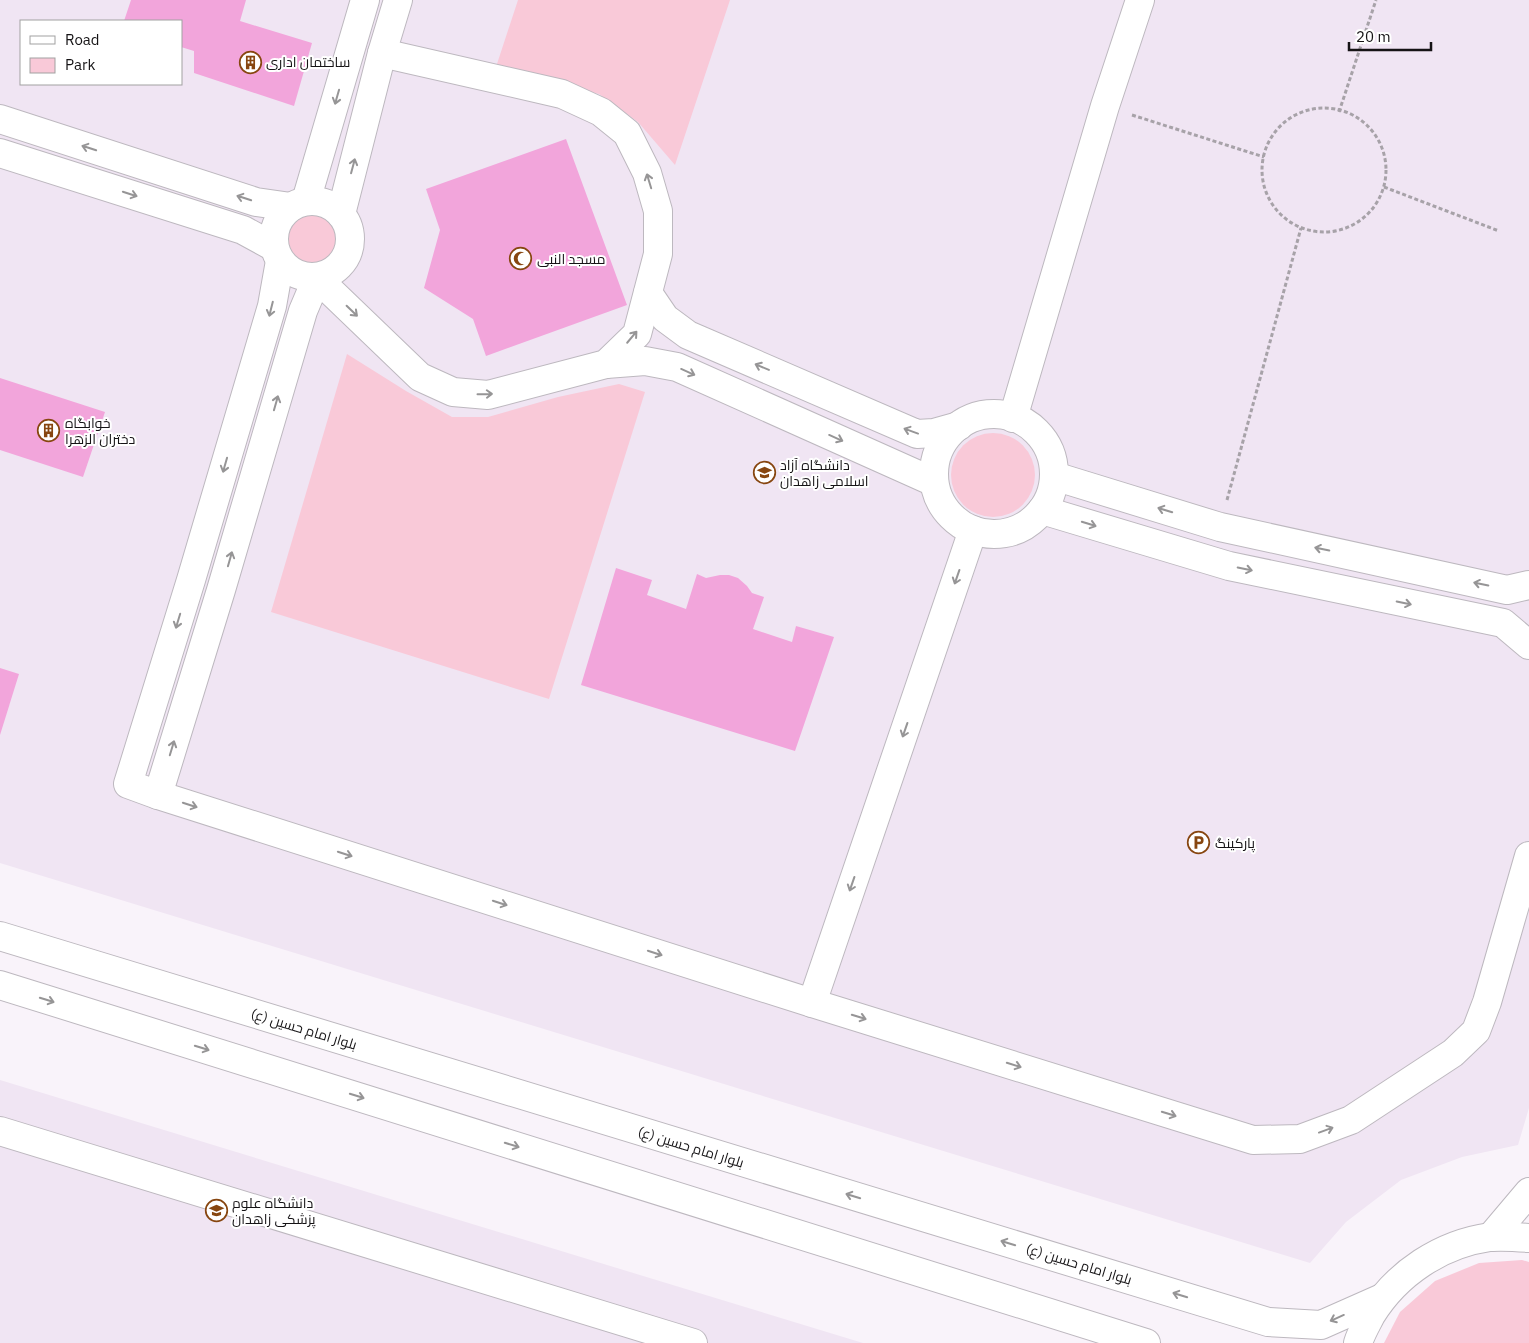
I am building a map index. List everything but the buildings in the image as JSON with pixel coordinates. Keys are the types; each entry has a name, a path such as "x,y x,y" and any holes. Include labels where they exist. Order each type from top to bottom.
{"main road":[{"path":"365,0 299,204 283,214 276,224 273,235 277,254 272,306 128,784 812,1003 1253,1140 1300,1139 1351,1120 1453,1053 1476,1030 1488,1002 1529,856"},
{"path":"341,214 382,53 398,0"},
{"path":"1013,418 1105,106 1140,0"},
{"path":"382,53 562,94 601,112 627,133 647,173 658,211 658,254 637,334 606,364"},
{"path":"0,119 256,202 299,204 319,202 325,204 341,214 347,224 350,248 338,268 328,275 306,278 287,269 277,254 243,230 0,153"},
{"path":"317,278 420,377 453,392 488,395 606,364 645,361 677,367 934,482"},
{"path":"158,795 221,590 303,311 317,278"},
{"path":"648,292 665,318 688,335 917,434 934,433 959,426 974,418 992,415 1013,418 1034,430 1046,444 1052,459 1054,476 1050,495 1042,510 1029,523 1012,532 994,534 973,530 951,517 941,503 934,482 934,466 938,451 945,440 959,426"},
{"path":"1054,476 1220,527 1507,590 1529,585"},
{"path":"1042,510 1229,566 1503,623 1529,645"},
{"path":"812,1003 973,530"},
{"path":"191,580 221,590"},
{"name":"بلوار امام حسین (ع)","path":"0,936 1268,1322 1321,1325 1382,1298"},
{"path":"0,985 1146,1343"},
{"path":"0,1131 693,1343"},
{"path":"1491,1237 1529,1192"},
{"path":"1358,1343 1360,1334 1382,1298 1413,1268 1450,1248 1491,1237 1529,1238"}],"path":[{"path":"1339,112 1376,0"},
{"path":"1105,106 1264,158"},
{"path":"1330,109 1339,112 1350,115 1368,127 1380,145 1386,165 1384,187 1375,206 1359,221 1340,230 1320,232 1301,228 1284,218 1271,203 1264,185 1262,166 1266,147 1277,130 1292,117 1310,110 1330,109"},
{"path":"1384,187 1499,231"},
{"path":"1220,527 1301,228"}],"shaded area":[{"name":"دانشگاه آزاد اسلامی زاهدان","path":"0,0 1529,0 1529,1108 1518,1145 1462,1157 1401,1180 1346,1222 1310,1263 0,863"},
{"name":"دانشگاه علوم پزشکی زاهدان","path":"0,1080 863,1343 0,1343"}],"green space":[{"path":"518,0 730,0 675,165 638,122 599,94 496,67"},
{"path":"307,212 319,212 329,216 337,224 341,240 337,256 329,264 319,268 307,268 297,264 289,256 285,246 285,234 289,224 297,216"},
{"path":"347,354 452,417 488,417 558,397 619,384 645,392 549,699 271,612"},
{"path":"985,433 1001,433 1017,440 1028,451 1035,467 1032,491 1023,505 1017,510 1001,517 985,517 969,510 958,499 951,483 951,467 958,451 969,440"},
{"path":"1522,1260 1529,1262 1529,1343 1384,1343 1400,1312 1435,1281 1479,1263"}],"place":[{"name":"ساختمان اداری","path":"250,62"},
{"name":"مسجد النبی","path":"521,259"},
{"name":"خوابگاه دختران الزهرا","path":"49,431"},
{"name":"دانشگاه آزاد اسلامی زاهدان","path":"764,473"},
{"name":"پارکینگ","path":"1199,843"},
{"name":"دانشگاه علوم پزشکی زاهدان","path":"216,1211"}]}
